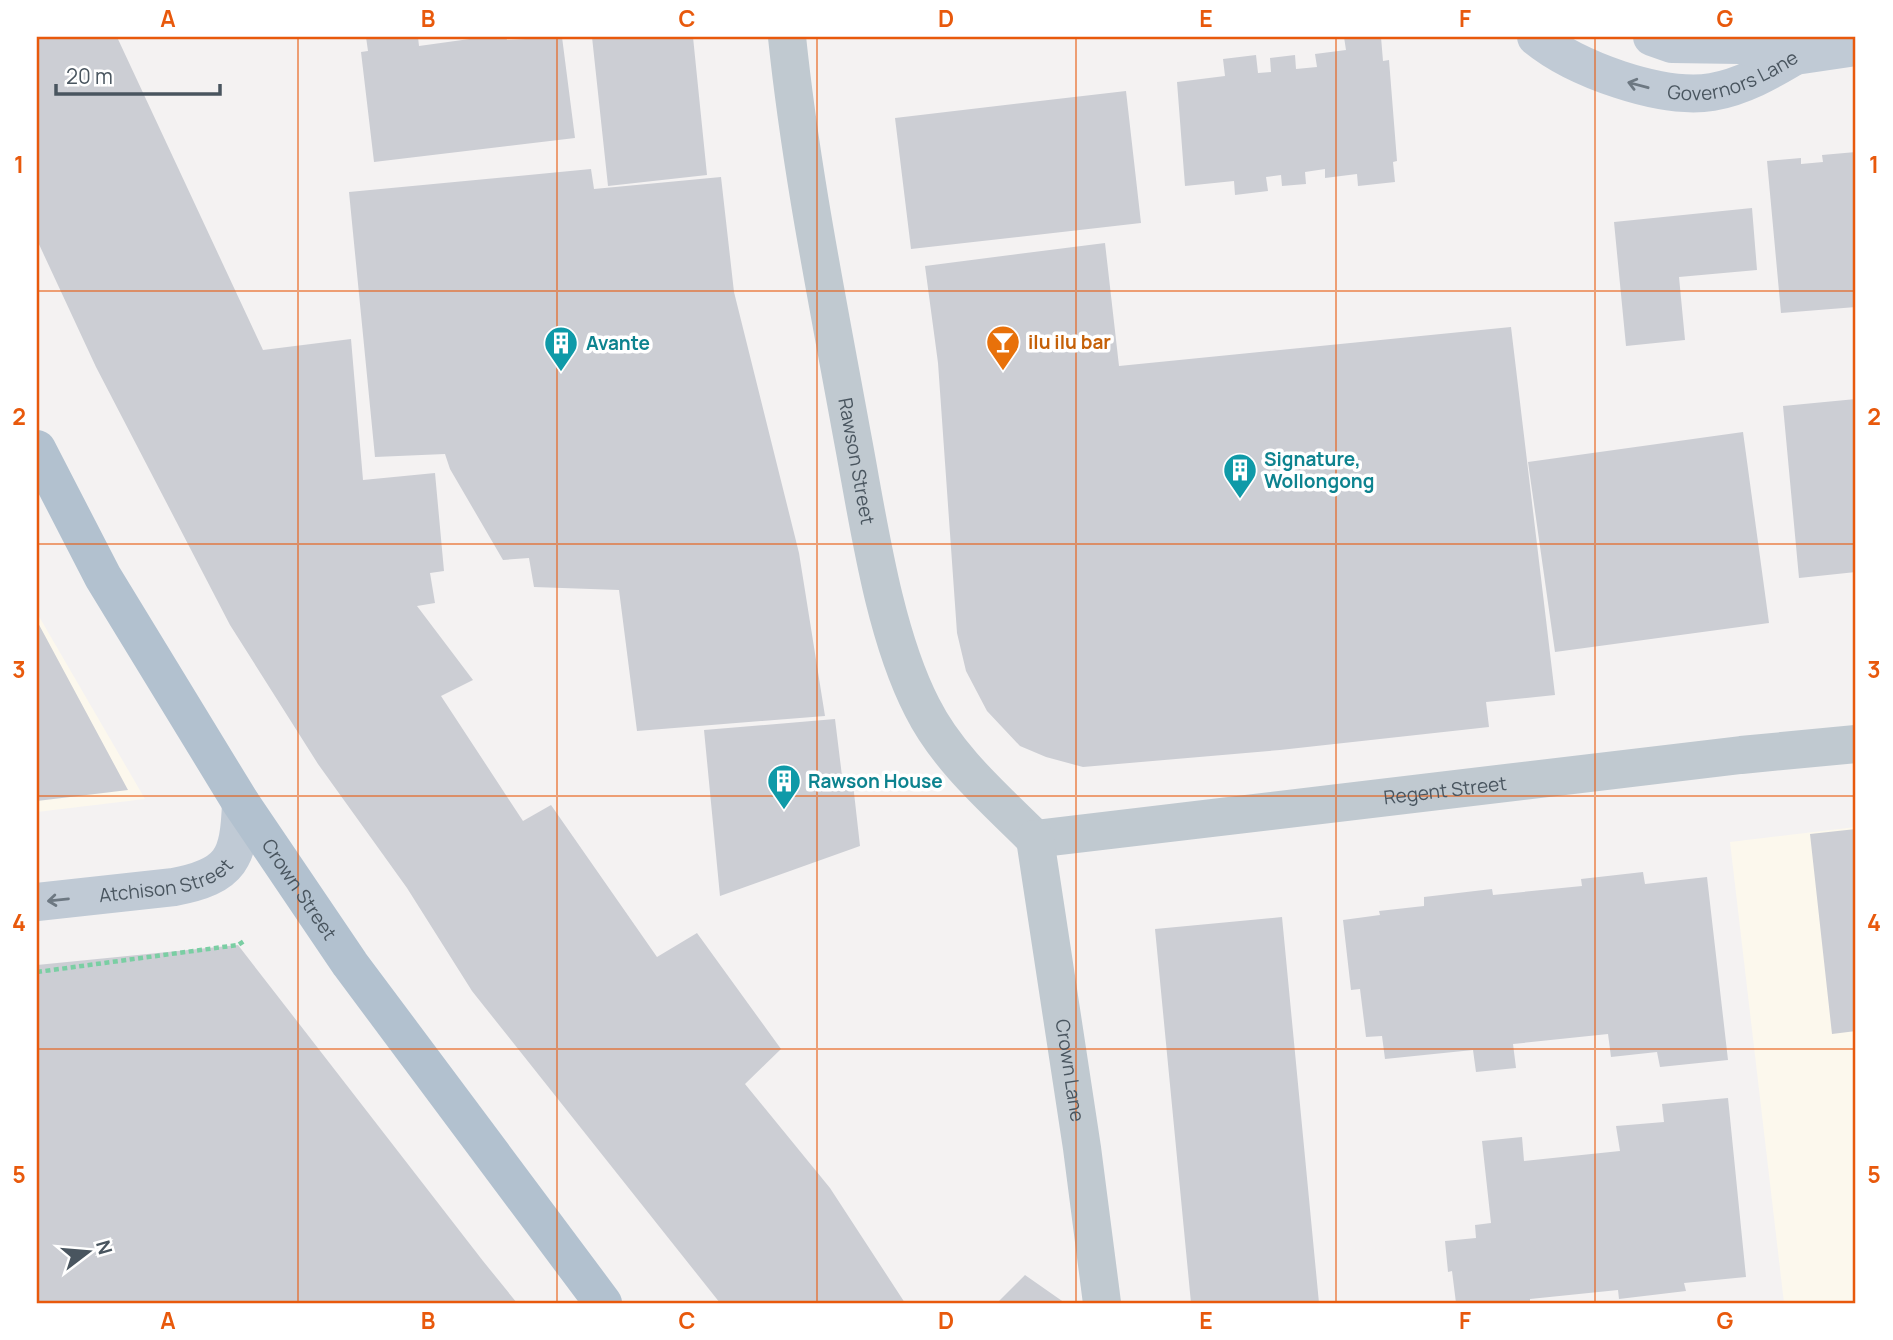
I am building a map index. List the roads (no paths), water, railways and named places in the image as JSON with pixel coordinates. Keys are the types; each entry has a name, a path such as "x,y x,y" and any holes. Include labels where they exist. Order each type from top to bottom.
{"main road":[{"name":"Crown Street","path":"37,449 103,577 241,803 350,964 603,1303"}],"street":[{"name":"Rawson Street","path":"787,37 793,93 821,267 884,594 900,651 921,706 940,739 959,763 1035,839"},
{"name":"Governors Lane","path":"1536,37 1549,48 1619,80 1662,91 1712,92 1761,76 1795,56"},
{"name":"Governors Lane","path":"1653,37 1672,44 1740,45 1795,56"},
{"path":"1795,56 1856,47"},
{"name":"Regent Street","path":"1035,839 1741,755 1856,744"},
{"name":"Atchison Street","path":"37,902 165,888 189,884 215,874 232,859 237,848 241,803"},
{"name":"Crown Lane","path":"1035,839 1080,1135 1102,1303"}],"place":[{"name":"ilu ilu bar","path":"1003,372"},
{"name":"Avante","path":"561,373"},
{"name":"Signature, Wollongong","path":"1240,500"},
{"name":"Rawson House","path":"784,811"}]}
